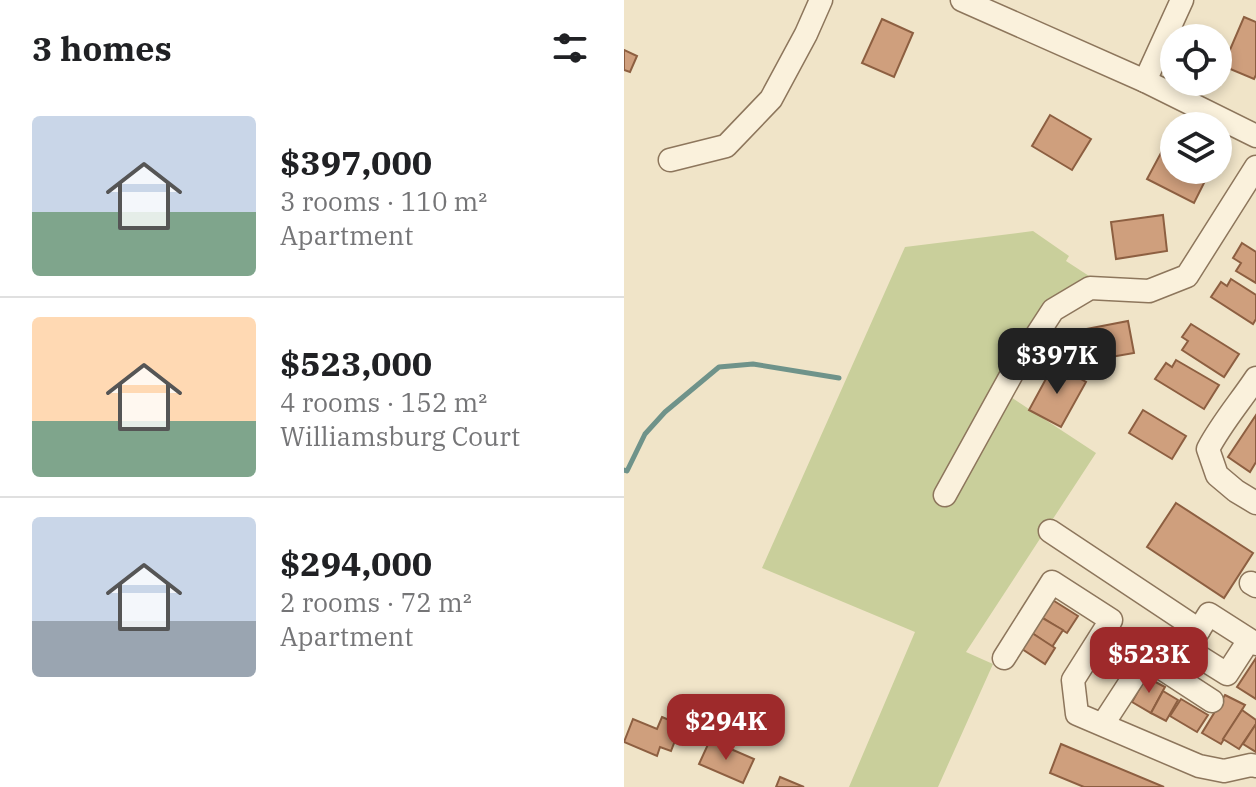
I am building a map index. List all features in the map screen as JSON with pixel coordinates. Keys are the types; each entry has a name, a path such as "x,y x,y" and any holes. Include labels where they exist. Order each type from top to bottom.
{"street":[{"path":"670,160 726,146 771,99 821,0"},
{"path":"962,0 1145,81 1256,136"},
{"path":"1145,81 1182,0"},
{"path":"945,495 1014,370 1053,310 1090,288 1149,291 1187,276 1256,167"},
{"path":"1254,384 1218,429 1208,449 1217,475 1256,503"},
{"path":"1050,531 1199,630"},
{"path":"1004,658 1052,582 1111,620 1073,680 1077,714 1199,766 1222,779 1251,765 1256,766"},
{"path":"1209,614 1252,642 1227,674 1187,649 1209,614"},
{"path":"1103,724 1146,658 1212,701"}],"green space":[{"path":"1033,231 1069,256 1066,261 1106,287 1074,297 1003,392 1096,453 966,652 993,664 938,787 849,787 915,632 762,568 905,247"}],"building":[{"path":"1244,17 1256,22 1254,79 1232,70 1232,45"},
{"path":"882,19 913,33 894,77 862,63"},
{"path":"624,50 637,56 630,72 624,70"},
{"path":"1050,115 1091,139 1072,170 1032,146"},
{"path":"1160,155 1160,184 1204,184 1194,203 1147,179"},
{"path":"1163,215 1167,251 1116,259 1111,222"},
{"path":"1242,243 1256,252 1256,283 1236,271 1241,263 1233,258"},
{"path":"1231,279 1256,295 1256,319 1253,324 1211,297 1221,282 1227,286"},
{"path":"1128,321 1134,353 1082,362 1076,331"},
{"path":"1191,324 1239,354 1224,377 1182,350 1188,341 1182,337"},
{"path":"1176,360 1219,385 1204,409 1155,379 1166,363 1172,367"},
{"path":"1054,364 1086,382 1061,427 1029,410"},
{"path":"1143,410 1186,436 1172,459 1129,433"},
{"path":"1256,415 1256,462 1250,472 1228,457"},
{"path":"1176,503 1253,553 1224,598 1147,547"},
{"path":"1051,599 1078,616 1067,633 1040,616"},
{"path":"1037,615 1063,630 1052,647 1032,633"},
{"path":"1032,633 1055,648 1045,664 1022,649"},
{"path":"1256,658 1256,699 1237,687"},
{"path":"1146,677 1165,687 1151,713 1132,702"},
{"path":"1163,691 1178,700 1166,721 1151,713"},
{"path":"1225,695 1245,705 1221,744 1202,733"},
{"path":"1181,699 1208,715 1197,732 1170,716"},
{"path":"1242,710 1256,720 1256,724 1239,749 1223,739"},
{"path":"662,717 681,725 671,751 660,747 657,756 624,742 633,719 657,729"},
{"path":"1256,724 1256,752 1243,744"},
{"path":"710,740 754,759 743,783 699,764"},
{"path":"1061,744 1164,787 1084,787 1050,773"},
{"path":"780,777 804,787 776,787"}],"waterway":[{"path":"624,470 627,471 645,434 665,412 719,367 753,364 839,378"}]}
